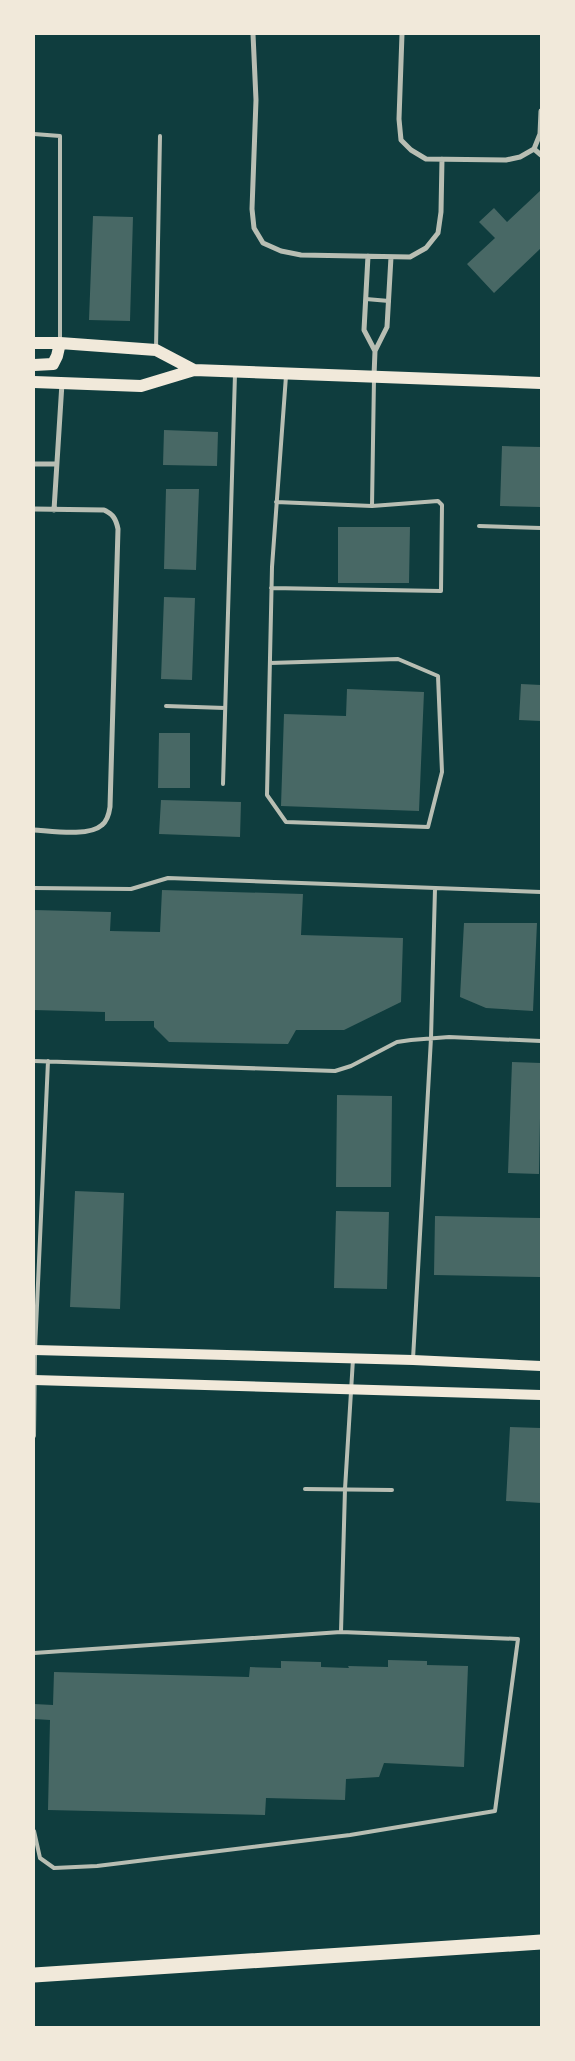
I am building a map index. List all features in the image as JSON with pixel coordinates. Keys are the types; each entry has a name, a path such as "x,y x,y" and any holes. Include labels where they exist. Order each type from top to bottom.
{"highway":[{"path":"34,1975 541,1942"}],"main road":[{"path":"34,343 156,350 194,370"},
{"path":"34,365 53,364 58,356 60,343"},
{"path":"34,382 141,386 194,370 541,383"},
{"path":"35,1350 412,1360 541,1366"},
{"path":"34,1380 541,1396"}],"street":[{"path":"253,34 256,100 252,209 254,228 263,243 280,251 301,254 410,257 426,248 438,233 441,212 442,160"},
{"path":"402,34 399,119 401,140 410,150 426,159 506,160 520,157 534,149 540,134 541,112"},
{"path":"534,149 541,155"},
{"path":"368,256 364,330 375,351"},
{"path":"374,376 375,351 387,327 391,257"},
{"path":"54,510 62,383"},
{"path":"34,464 56,464"},
{"path":"34,509 104,510 112,513 118,529 110,808 108,818 96,829 87,832 34,830"}],"lane":[{"path":"34,134 60,136 60,343"},
{"path":"156,350 160,136"},
{"path":"366,299 389,301"},
{"path":"223,784 235,373"},
{"path":"270,663 398,658 438,676 442,772 428,827 286,822 267,795 271,588 286,374"},
{"path":"372,506 374,376"},
{"path":"271,588 441,591 442,505 438,500 372,506 276,502"},
{"path":"479,526 541,528"},
{"path":"166,706 225,708"},
{"path":"34,888 131,889 168,878 541,892"},
{"path":"412,1360 430,1038 435,889"},
{"path":"34,1060 335,1071 351,1066 398,1042 449,1037 541,1041"},
{"path":"34,1436 35,1350 48,1061"},
{"path":"341,1632 345,1489 353,1359"},
{"path":"305,1489 392,1490"},
{"path":"34,1654 341,1632 518,1639 495,1811 350,1835 97,1866 54,1868 40,1858 34,1831"}],"building":[{"path":"541,190 541,248 494,293 467,264 495,238 479,222 494,208 507,222"},
{"path":"93,216 133,217 130,321 89,320"},
{"path":"164,430 218,432 217,466 163,465"},
{"path":"502,446 541,447 541,507 500,506"},
{"path":"166,489 199,489 196,570 164,569"},
{"path":"338,527 410,527 409,583 338,583"},
{"path":"164,597 195,598 192,680 161,679"},
{"path":"521,684 541,685 541,721 519,720"},
{"path":"347,689 424,692 419,811 281,806 284,714 346,716"},
{"path":"159,733 190,733 190,788 158,788"},
{"path":"161,800 241,802 240,837 159,834"},
{"path":"162,890 303,894 301,935 403,938 401,1002 344,1030 296,1030 288,1044 169,1042 154,1027 154,1021 105,1021 105,1012 34,1010 34,910 111,912 110,931 160,932"},
{"path":"464,923 537,923 533,1011 486,1008 460,997"},
{"path":"512,1062 541,1063 539,1174 508,1173"},
{"path":"337,1095 392,1096 391,1187 336,1187"},
{"path":"75,1191 124,1193 120,1309 70,1307"},
{"path":"336,1211 389,1212 387,1289 334,1288"},
{"path":"435,1216 541,1218 540,1277 434,1275"},
{"path":"510,1427 541,1428 541,1503 506,1501"},
{"path":"388,1660 427,1661 427,1665 468,1666 464,1767 384,1763 379,1777 346,1779 345,1800 266,1798 265,1815 48,1810 50,1720 34,1719 34,1704 53,1705 54,1672 249,1677 250,1667 281,1668 281,1661 321,1662 321,1667 349,1668 348,1666 388,1667"}]}
